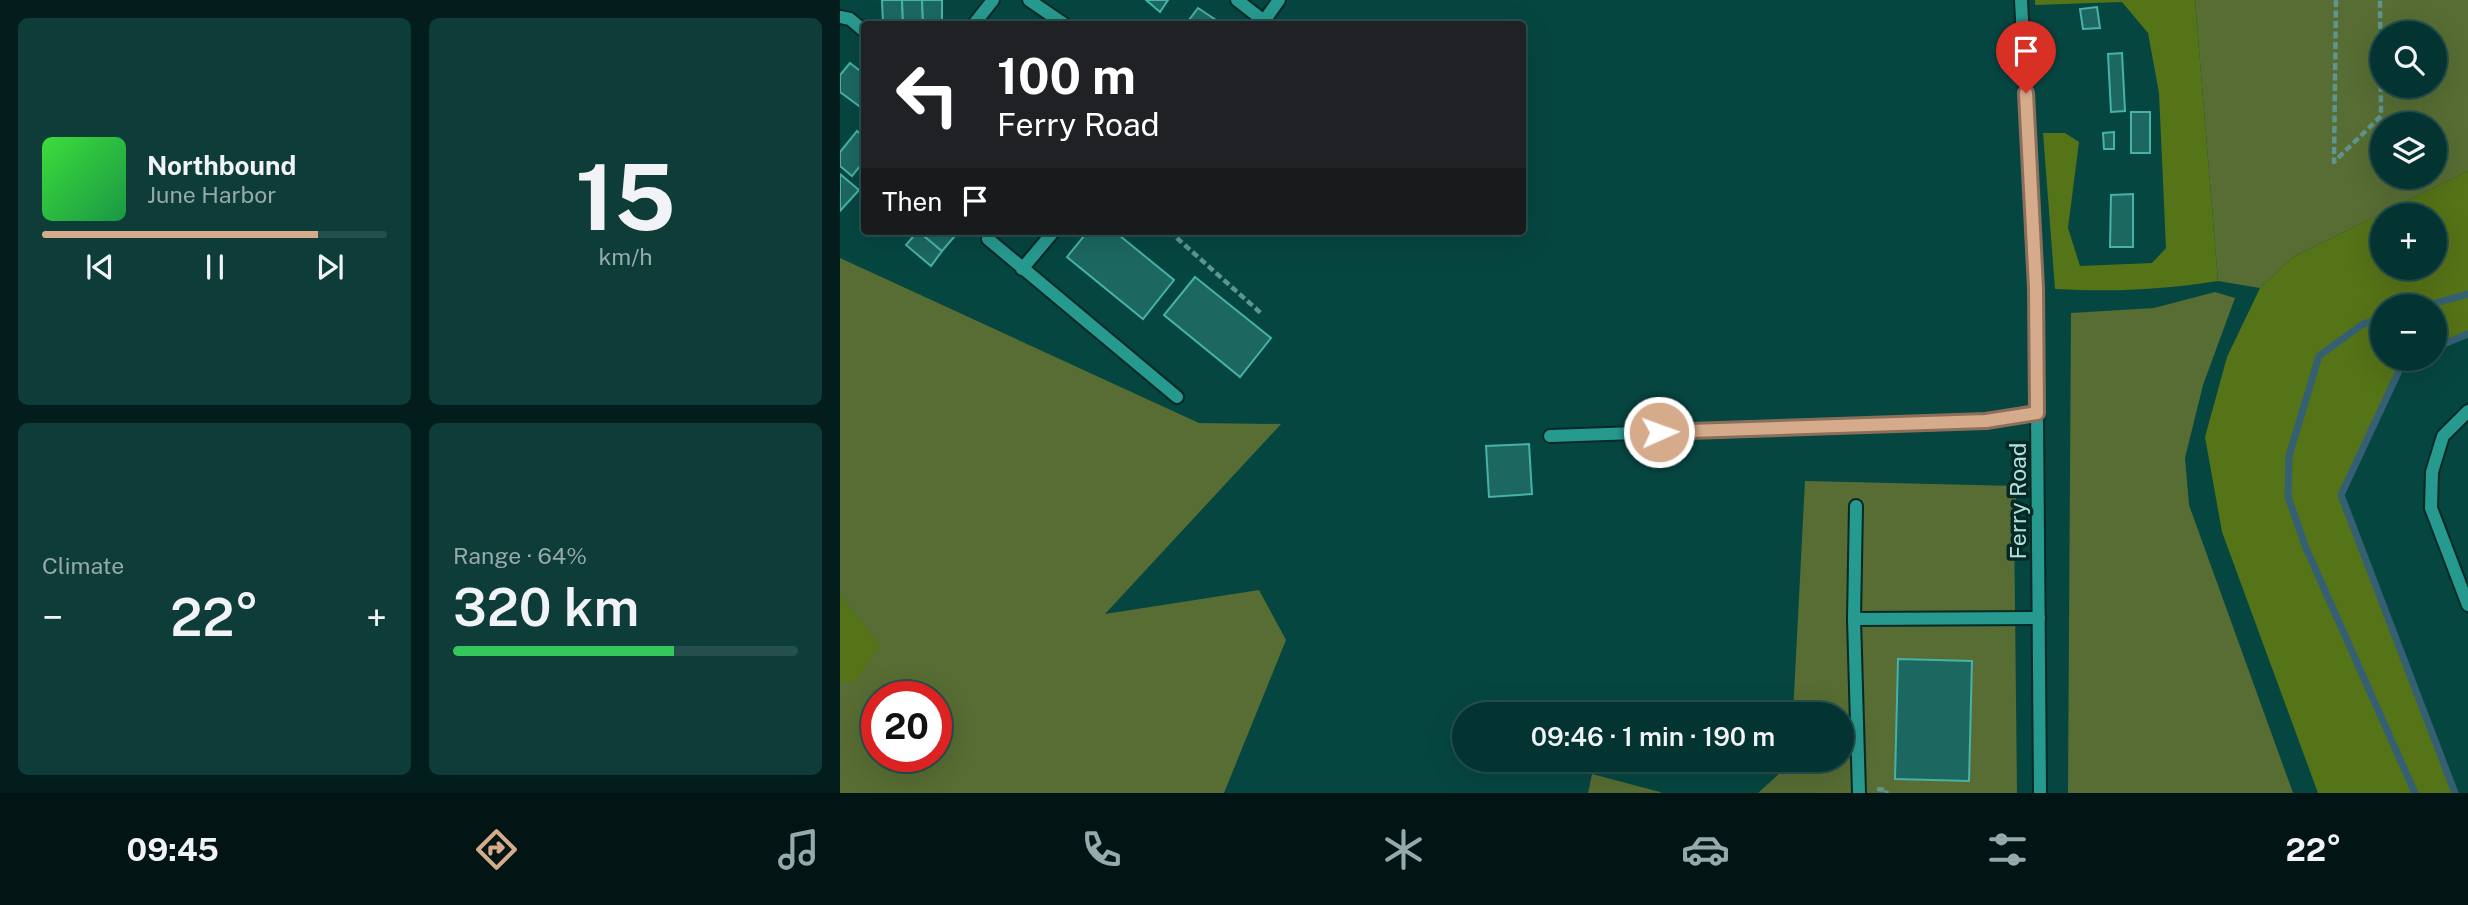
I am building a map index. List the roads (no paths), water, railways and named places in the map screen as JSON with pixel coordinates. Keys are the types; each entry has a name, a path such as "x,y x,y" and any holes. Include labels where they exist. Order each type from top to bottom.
{"street":[{"path":"976,21 993,0"},
{"path":"1029,0 1060,21"},
{"path":"1237,0 1264,21 1279,0"},
{"name":"Ferry Road","path":"2021,0 2036,288 2040,793"},
{"path":"840,17 850,19 861,28"},
{"path":"1023,269 1051,235"},
{"path":"988,240 1177,397"},
{"path":"2468,411 2443,436 2432,472 2431,508 2468,605"},
{"path":"1550,436 1986,421 2037,413"},
{"path":"1856,506 1854,619 1858,793"},
{"path":"1854,619 2039,618"}],"waterway":[{"path":"2447,300 2468,294"},
{"path":"2370,322 2363,324 2319,356 2289,456 2288,497 2306,548 2415,793"},
{"path":"2447,343 2468,334"},
{"path":"2399,371 2341,495 2455,793"}]}
